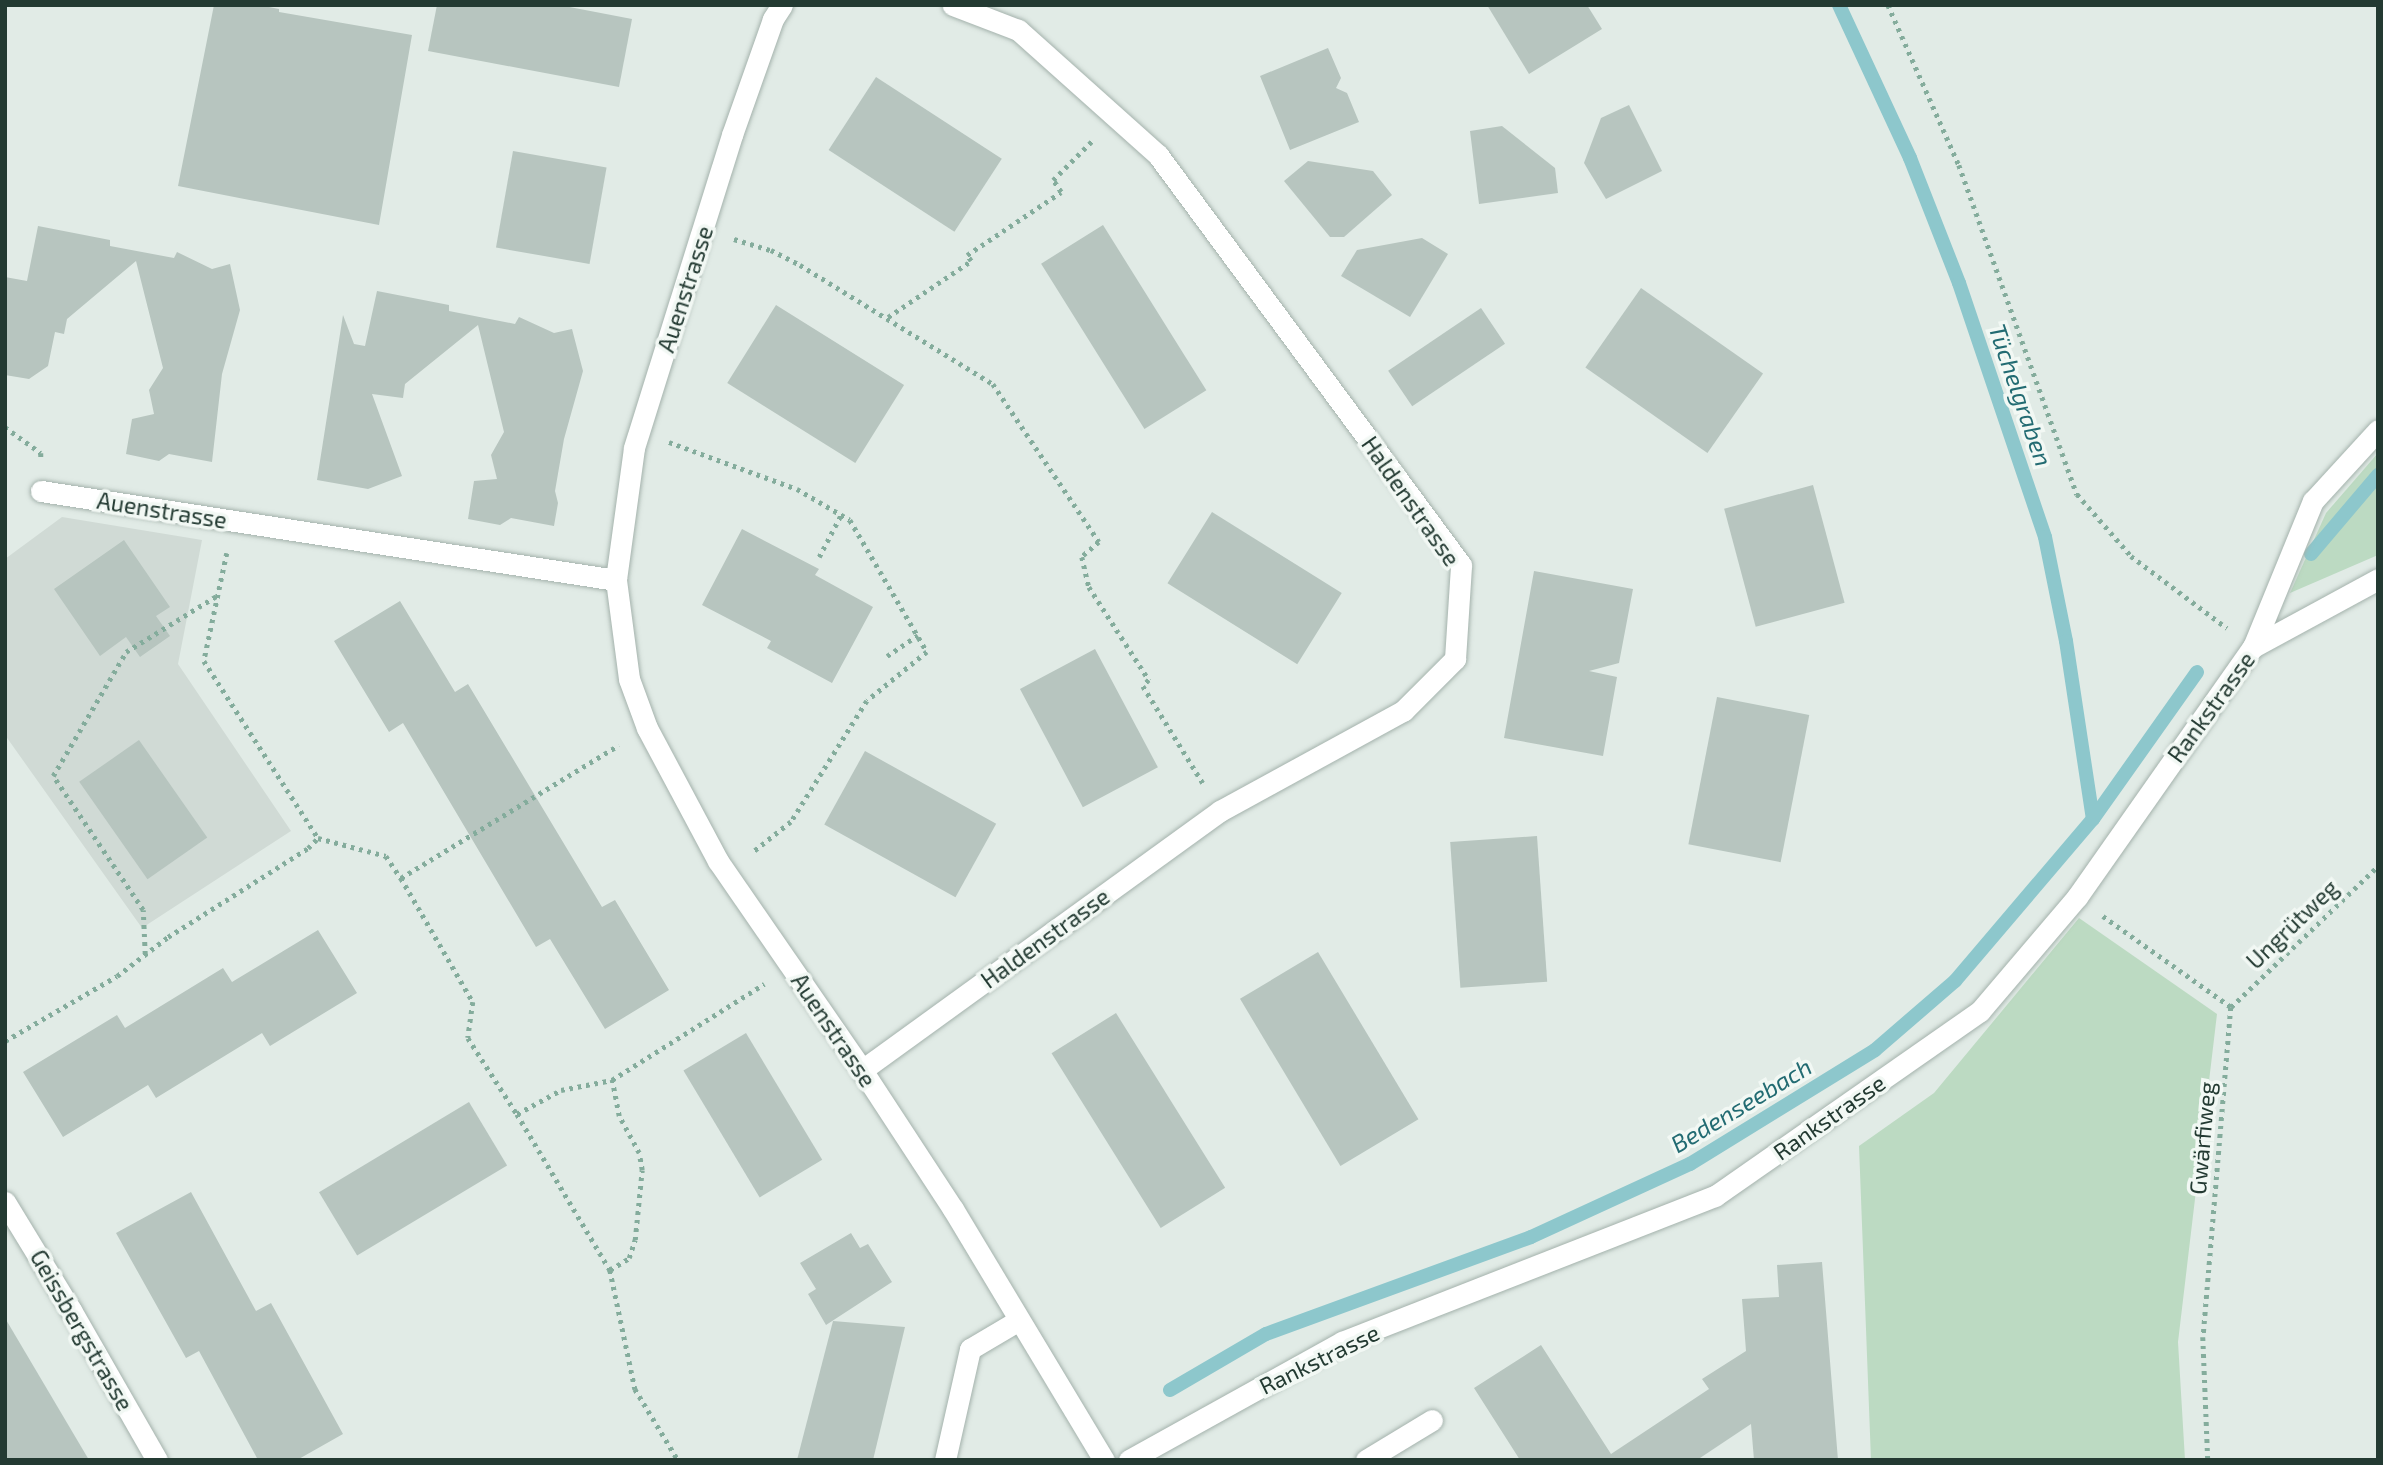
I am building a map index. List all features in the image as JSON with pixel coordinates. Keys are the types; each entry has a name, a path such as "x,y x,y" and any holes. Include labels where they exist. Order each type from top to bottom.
{"street":[{"name":"Auenstrasse","path":"782,5 773,19 732,135 634,448 616,580 629,679 648,728 718,861 862,1070 953,1209 1104,1460"},
{"name":"Haldenstrasse","path":"862,1070 1220,811 1403,711 1455,659 1461,565 1158,155 1018,30 953,5"},
{"path":"2253,647 2313,501 2378,430"},
{"name":"Auenstrasse","path":"41,491 616,580"},
{"name":"Rankstrasse","path":"1129,1460 1342,1342 1715,1196 1980,1011 2077,898 2253,647 2378,579"},
{"name":"Geissbergstrasse","path":"5,1202 71,1310 156,1460"},
{"path":"945,1460 970,1349 1019,1320"},
{"path":"1366,1460 1432,1420"}],"path":[{"path":"1888,5 1959,165 2077,494 2131,556 2253,647"},
{"path":"888,317 971,261 967,255 1061,192 1053,180 1116,117"},
{"path":"729,238 771,250 888,317 993,384 1099,542 1082,557 1089,587 1149,680 1143,687 1220,811"},
{"path":"5,427 41,453 41,491"},
{"path":"668,442 797,489 850,520 928,652 867,701 791,822 749,856"},
{"path":"819,557 841,516"},
{"path":"234,521 204,661 318,838 386,856 401,878 473,1002 468,1038 517,1114 610,1270 635,1389 678,1460"},
{"path":"145,954 143,910 53,776 126,652 218,595"},
{"path":"887,656 918,635"},
{"path":"401,878 629,739"},
{"path":"5,1041 117,976 145,954 308,848 318,838"},
{"name":"Ungrütweg","path":"2231,1007 2378,866"},
{"path":"2077,898 2231,1007"},
{"path":"517,1114 561,1090 612,1080 771,980"},
{"name":"Gwärfiweg","path":"2208,1460 2203,1337 2231,1007"},
{"path":"610,1270 629,1258 635,1240 642,1170 639,1153 619,1116 612,1080"}],"shaded area":[{"path":"62,517 202,540 178,664 291,831 142,928 5,735 5,559"}],"green space":[{"path":"2378,453 2378,555 2290,593 2326,513"},
{"path":"2079,918 2217,1014 2178,1342 2185,1460 1871,1460 1859,1146 1934,1093"}],"building":[{"path":"214,5 259,5 279,9 279,12 412,35 379,225 178,186"},
{"path":"437,5 559,5 632,19 619,87 428,51"},
{"path":"1487,5 1587,5 1602,29 1529,74"},
{"path":"1328,48 1341,78 1336,88 1347,93 1359,122 1290,150 1260,76"},
{"path":"876,77 1002,159 954,232 829,150"},
{"path":"1629,105 1662,171 1606,199 1584,163 1601,118"},
{"path":"1502,126 1555,168 1558,193 1479,204 1470,131"},
{"path":"513,151 607,167 590,264 496,248"},
{"path":"1308,161 1373,171 1392,195 1344,237 1330,237 1284,181"},
{"path":"1103,225 1206,390 1144,429 1041,264"},
{"path":"38,226 110,240 110,246 174,258 177,252 212,269 230,264 240,310 222,374 212,462 169,454 159,461 126,454 132,419 154,414 149,390 163,368 136,261 67,319 64,334 55,332 48,366 29,379 5,375 5,277 27,281"},
{"path":"1422,238 1448,254 1410,317 1341,276 1357,250"},
{"path":"1641,288 1763,373 1707,453 1585,367"},
{"path":"377,291 449,305 449,311 515,324 519,317 554,333 572,329 583,371 564,439 555,491 558,503 554,526 511,518 500,525 468,519 474,481 497,479 491,455 504,432 478,325 405,384 403,398 372,394 402,476 368,489 317,480 343,315 354,344 365,346"},
{"path":"776,305 904,385 855,463 727,383"},
{"path":"1481,308 1505,344 1412,406 1388,371"},
{"path":"1813,485 1845,603 1756,627 1724,509"},
{"path":"1212,512 1342,593 1297,664 1167,583"},
{"path":"742,529 819,569 815,575 873,607 832,683 767,648 771,641 702,605"},
{"path":"124,540 170,607 156,616 170,636 140,657 126,637 100,656 54,589"},
{"path":"1534,571 1633,589 1619,663 1589,671 1617,677 1603,756 1504,738"},
{"path":"400,601 455,692 468,684 602,907 615,900 669,990 605,1029 550,939 536,947 403,723 389,732 334,641"},
{"path":"1095,649 1158,767 1083,807 1020,689"},
{"path":"1717,697 1809,715 1781,862 1688,844"},
{"path":"139,740 207,837 147,879 79,782"},
{"path":"865,751 996,824 955,897 824,824"},
{"path":"1537,836 1547,982 1460,988 1450,842"},
{"path":"318,930 357,993 270,1046 262,1033 156,1098 148,1085 63,1137 23,1072 117,1015 125,1028 223,968 232,982"},
{"path":"1318,952 1418,1119 1340,1166 1240,999"},
{"path":"1116,1013 1225,1188 1161,1228 1052,1053"},
{"path":"746,1033 822,1160 760,1197 683,1071"},
{"path":"469,1102 507,1165 357,1256 319,1192"},
{"path":"191,1192 256,1311 271,1303 343,1434 297,1460 258,1460 199,1351 186,1358 116,1233"},
{"path":"851,1233 860,1248 868,1244 892,1282 826,1325 808,1294 816,1289 800,1263"},
{"path":"1822,1262 1838,1460 1754,1460 1751,1424 1697,1460 1520,1460 1474,1388 1541,1345 1611,1454 1709,1389 1702,1379 1746,1351 1742,1299 1779,1297 1777,1265"},
{"path":"5,1318 89,1460 5,1460"},
{"path":"833,1321 905,1327 873,1460 797,1460"}],"waterway":[{"name":"Tüchelgraben","path":"1839,5 1910,158 1959,283 2045,537 2066,641 2093,819"},
{"name":"Bedenseebach","path":"2311,554 2378,475"},
{"name":"Bedenseebach","path":"1170,1390 1266,1334 1531,1237 1690,1164 1875,1050 1955,981 2093,819 2197,672"}]}
